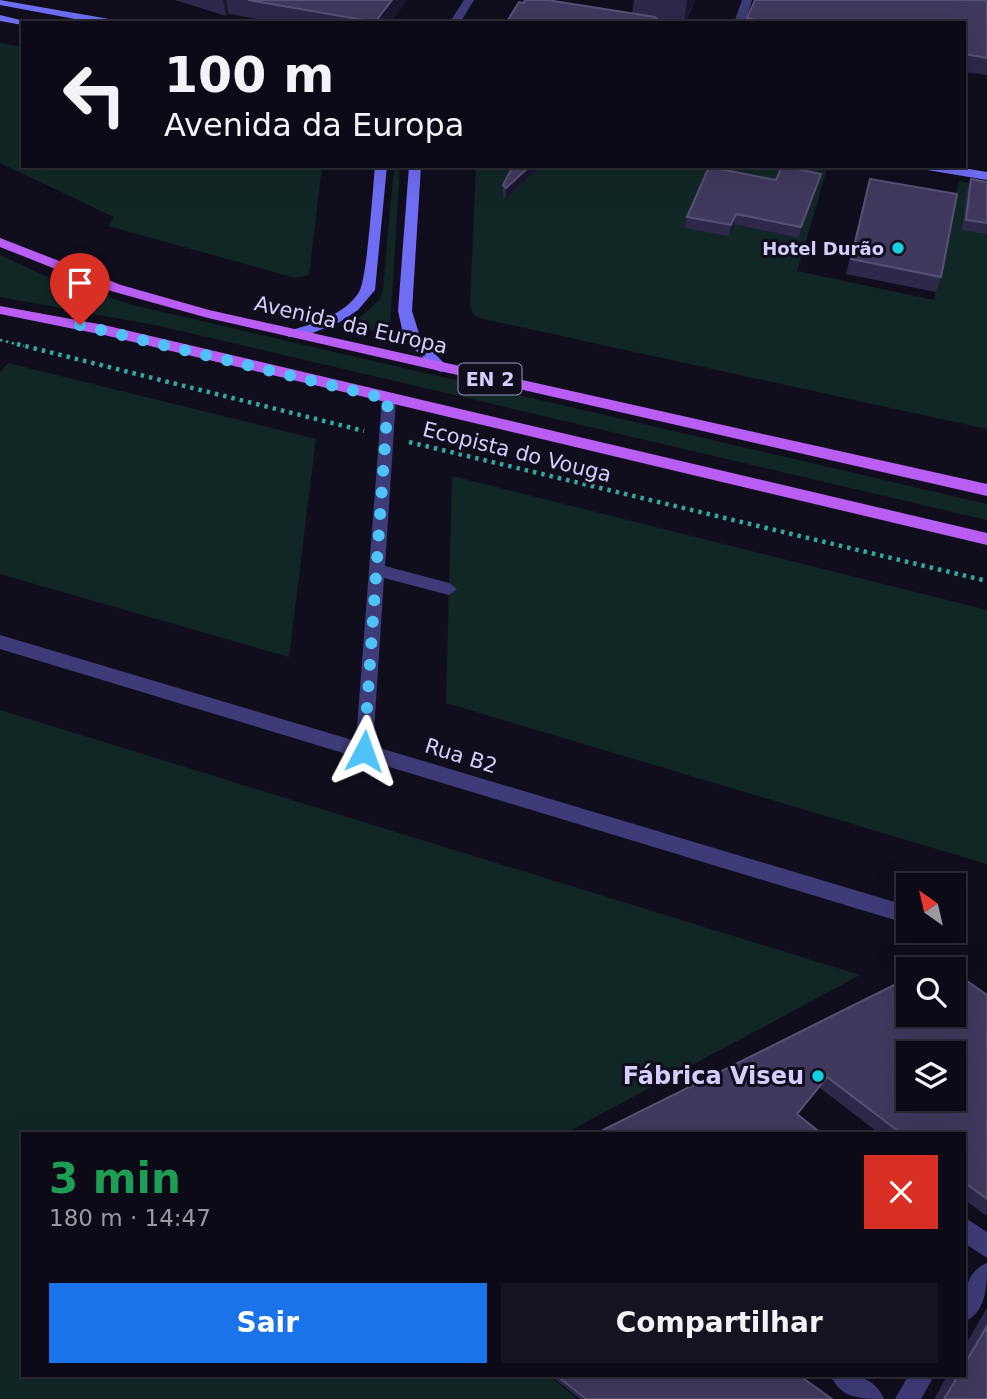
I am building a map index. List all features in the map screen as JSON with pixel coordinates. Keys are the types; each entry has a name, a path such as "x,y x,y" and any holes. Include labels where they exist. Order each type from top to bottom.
{"main road":[{"path":"0,2 104,21"},
{"path":"0,18 21,22"},
{"path":"293,334 345,316 358,305 368,290 381,168"},
{"path":"415,168 406,320 413,341 442,367"},
{"path":"939,168 987,176"},
{"name":"Avenida da Europa","path":"0,242 116,288 293,334 987,490"},
{"name":"EN 2","path":"0,310 104,330 987,539"}],"street":[{"path":"455,21 469,0"},
{"path":"740,21 747,0"},
{"path":"364,751 388,399"},
{"path":"376,570 449,589"},
{"name":"Rua B2","path":"0,642 896,911"},
{"path":"966,1230 987,1247"},
{"path":"966,1307 987,1275"},
{"path":"844,1377 872,1399"},
{"path":"907,1399 921,1377"}],"path":[{"name":"Ecopista do Vouga","path":"0,340 987,581"}],"green space":[{"path":"0,43 21,47 21,168 322,168 309,275 296,278 108,226 114,217 0,163"},
{"path":"394,168 400,168 390,329 387,334 352,325 379,300 383,290"},
{"path":"476,168 827,168 797,271 934,300 959,181 987,187 987,429 479,318 473,314 470,306"},
{"path":"0,255 50,278 133,305 987,504 987,520 160,326 0,297"},
{"path":"8,363 316,439 289,657 0,574 0,372"},
{"path":"452,476 987,610 987,864 446,703"},
{"path":"0,710 860,975 568,1132 21,1132 21,1377 550,1377 578,1399 0,1399"}],"building":[{"path":"248,0 392,0 376,21"},
{"path":"525,0 547,0 655,17 659,21 507,21 519,2 524,3"},
{"path":"755,0 984,0 987,2 987,58 966,54 966,21 763,21 747,18"},
{"path":"512,168 528,168 506,188 503,185"},
{"path":"709,168 776,180 781,168 821,174 801,227 736,214 731,225 687,217"},
{"name":"Hotel Durão","path":"870,179 957,194 941,277 851,259"},
{"path":"971,179 987,182 987,223 966,220"},
{"name":"Fábrica Viseu","path":"966,980 987,995 987,1199 966,1183 966,1132 899,1132 827,1077 797,1114 820,1132 599,1132 896,984 896,1027 966,1027"},
{"path":"987,1326 987,1399 944,1399 957,1377 966,1377 966,1362"},
{"path":"558,1377 801,1377 832,1399 586,1399"}],"place":[{"name":"Hotel Durão","path":"898,248"},
{"name":"Fábrica Viseu","path":"818,1076"}],"route":[{"path":"80,325 388,399 364,751"}]}
